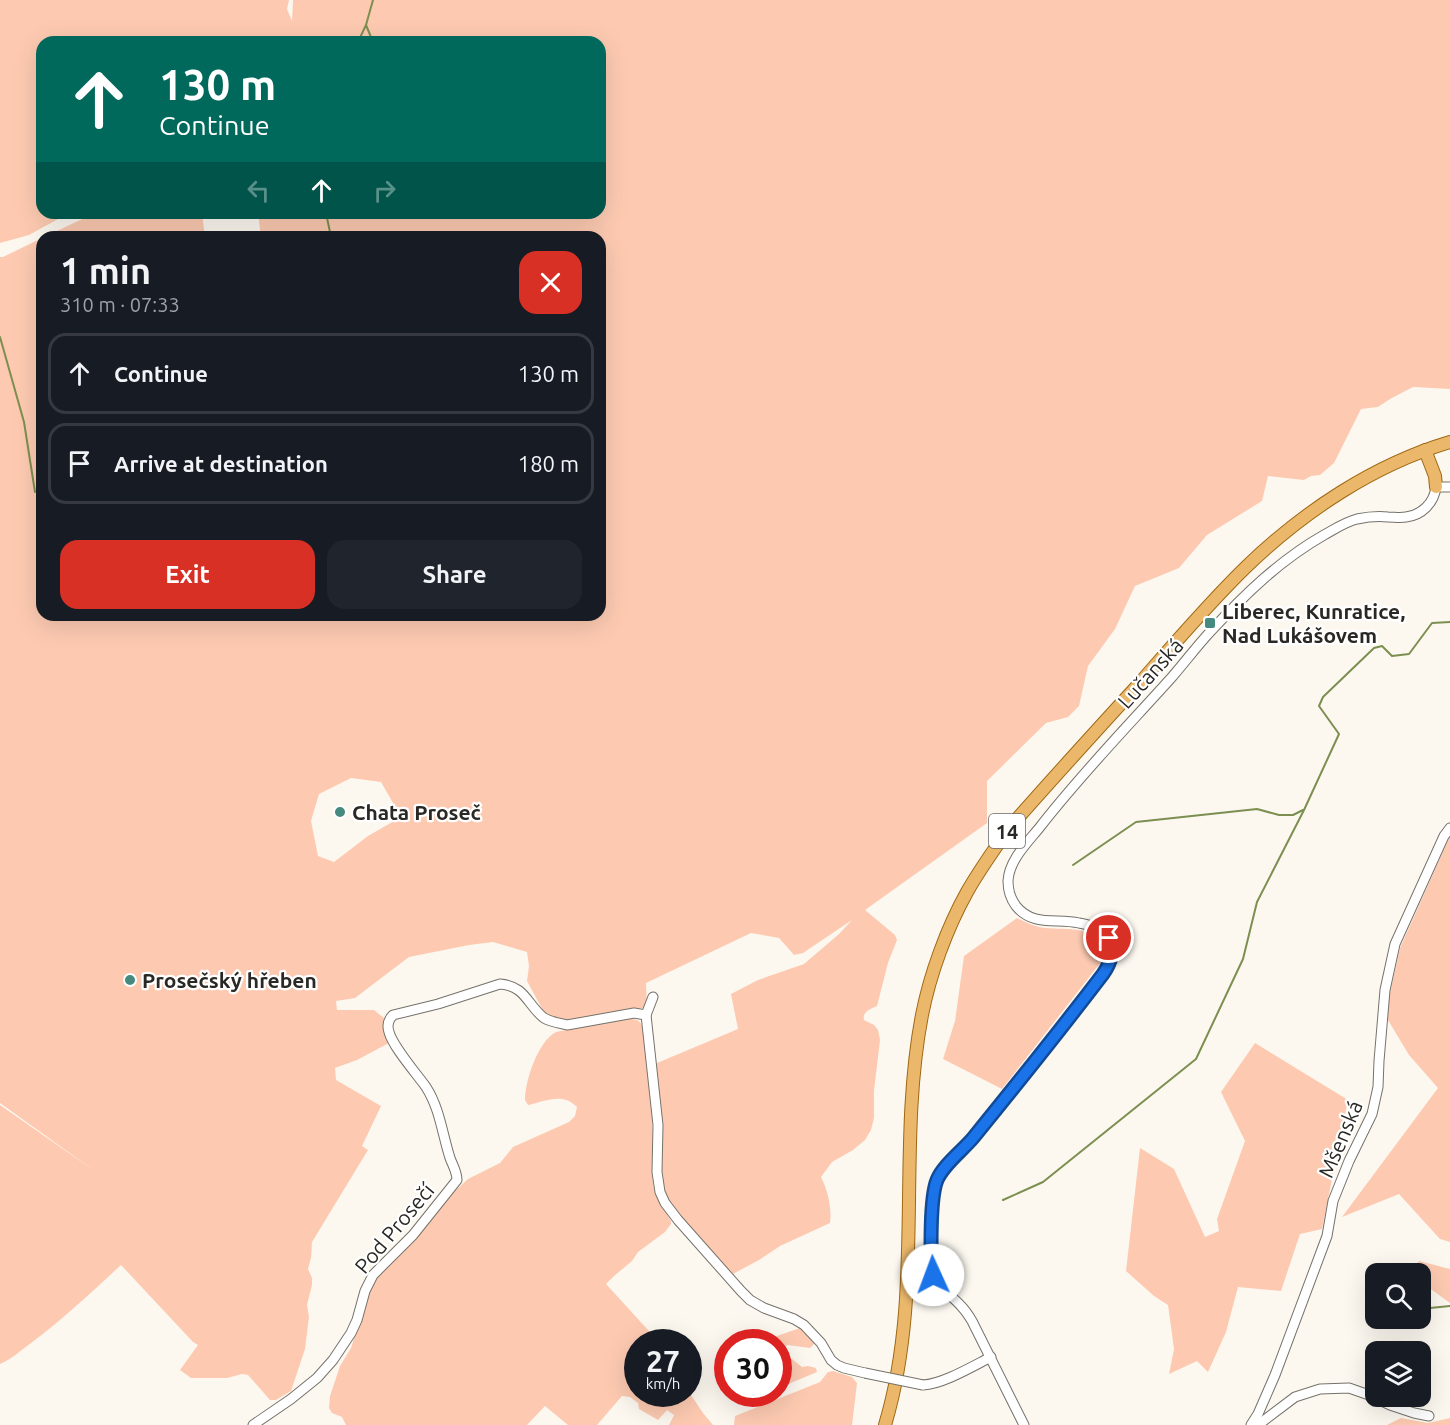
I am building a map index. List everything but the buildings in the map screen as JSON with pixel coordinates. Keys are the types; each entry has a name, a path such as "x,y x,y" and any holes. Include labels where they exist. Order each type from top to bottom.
{"main road":[{"name":"14","path":"885,1425 903,1338 916,1050 922,1013 933,974 949,929 966,894 1010,827 1187,629 1245,568 1318,507 1342,492 1385,468 1425,450 1450,442"},
{"path":"1425,450 1435,476 1436,487"}],"street":[{"path":"1436,487 1450,487"},
{"name":"Lučanská","path":"992,1357 962,1306 941,1289 933,1275 931,1262 933,1194 937,1180 946,1166 964,1149 1048,1046 1103,974 1110,963 1112,950 1109,938 1097,928 1079,922 1033,919 1018,908 1009,893 1008,883 1012,864 1061,799 1208,634 1266,576 1288,558 1342,524 1363,518 1400,518 1418,514 1432,501 1436,487"},
{"name":"Mšenská","path":"1251,1425 1275,1375 1327,1236 1333,1201 1372,1114 1378,1087 1378,1061 1385,990 1395,944 1444,836 1450,828"},
{"name":"Pod Prosečí","path":"254,1425 317,1378 333,1360 351,1333 365,1291 373,1275 413,1235 457,1180 438,1110 426,1087 390,1036 388,1025 393,1015 438,1004 500,984 518,988 543,1017 561,1024 567,1025 634,1013 646,1015"},
{"path":"654,997 646,1015 658,1125 658,1183 665,1203 733,1282 750,1300 804,1325 821,1343 831,1360 844,1368 923,1385 944,1380 992,1357 1024,1425"},
{"path":"1258,1425 1295,1397 1320,1389 1349,1388 1390,1405 1429,1416"}],"shaded area":[{"path":"0,0 289,0 287,9 292,21 293,0 1450,0 1450,389 1413,387 1378,407 1361,409 1334,463 1320,475 1304,480 1268,476 1262,501 1207,535 1179,568 1135,586 1115,629 1088,666 1079,706 1068,717 1046,723 987,781 987,823 865,910 895,935 897,940 888,963 877,1006 864,1015 864,1020 878,1030 880,1040 871,1130 865,1140 853,1150 832,1162 821,1177 829,1200 830,1223 780,1246 733,1274 673,1210 664,1195 660,1181 655,1066 657,1063 738,1029 731,994 758,980 804,964 852,920 803,953 794,955 779,938 751,933 646,983 647,1007 566,1022 546,1016 527,981 529,966 527,952 493,942 409,957 355,998 336,1001 337,1010 374,1010 384,1018 383,1027 389,1043 357,1060 335,1068 336,1080 381,1106 362,1146 368,1150 312,1242 308,1269 312,1285 307,1305 309,1317 305,1349 291,1391 276,1400 270,1400 248,1375 242,1374 227,1378 191,1378 180,1370 198,1345 121,1265 54,1324 16,1355 0,1364 0,1105 96,1172 0,1103 0,257 36,241 36,621 606,621 606,231 260,231 259,219 606,219 606,36 36,36 36,219 58,219 29,235 0,243","holes":["351,778 381,782 401,817 368,836 334,862 318,856 311,821 319,794"]},
{"path":"82,219 203,219 204,231 57,231"},
{"path":"1450,836 1450,1242 1440,1239 1399,1194 1342,1217 1438,1088 1409,1055 1385,1015 1400,948"},
{"path":"1017,918 1039,927 1071,929 1090,934 1097,940 1101,949 1101,962 1002,1089 943,1059 955,1021 964,956"},
{"path":"627,1018 638,1021 642,1026 652,1100 653,1184 657,1198 671,1224 665,1232 638,1252 632,1261 606,1284 647,1329 624,1329 624,1396 597,1425 568,1425 545,1406 527,1425 346,1425 342,1417 332,1413 329,1408 330,1396 340,1366 351,1348 369,1290 374,1281 468,1179 500,1163 513,1147 569,1122 575,1116 577,1107 566,1100 554,1099 528,1105 525,1100 527,1083 538,1052 556,1032"},
{"path":"1255,1043 1348,1100 1322,1229 1300,1234 1281,1291 1238,1287 1226,1332 1208,1372 1197,1361 1169,1374 1174,1349 1168,1305 1154,1296 1126,1271 1140,1148 1174,1169 1205,1237 1219,1231 1217,1219 1245,1141 1221,1092"},
{"path":"1431,1264 1450,1269 1450,1303 1431,1289"},
{"path":"802,1328 815,1343 810,1348 792,1346 792,1331"},
{"path":"792,1359 802,1367 816,1368 817,1372 792,1383"},
{"path":"833,1371 852,1377 857,1383 852,1425 734,1425 735,1416 758,1407 792,1407 792,1393 820,1382 828,1372"},
{"path":"639,1407 699,1407 713,1425 669,1425 674,1415 667,1410 658,1420"},
{"path":"1401,1418 1428,1423 1450,1418 1450,1425 1387,1425"}],"waterway":[{"path":"371,36 366,25 373,0"},
{"path":"361,36 366,25"},
{"path":"327,219 330,231"},
{"path":"0,337 24,422 35,492"},
{"path":"1003,1200 1043,1182 1196,1059 1243,959 1257,902 1304,810 1339,734 1319,706 1323,697 1374,648 1382,646 1392,656 1409,654 1432,623 1450,622"},
{"path":"1073,865 1136,822 1257,809 1279,815 1293,815 1303,810"},
{"path":"1431,1308 1450,1306"}],"place":[{"name":"Liberec, Kunratice, Nad Lukášovem","path":"1210,623"},
{"name":"Chata Proseč","path":"340,812"},
{"name":"Prosečský hřeben","path":"130,980"}],"route":[{"path":"933,1275 931,1262 933,1194 941,1172 964,1149 1103,974 1110,963 1112,950 1109,938"}]}
